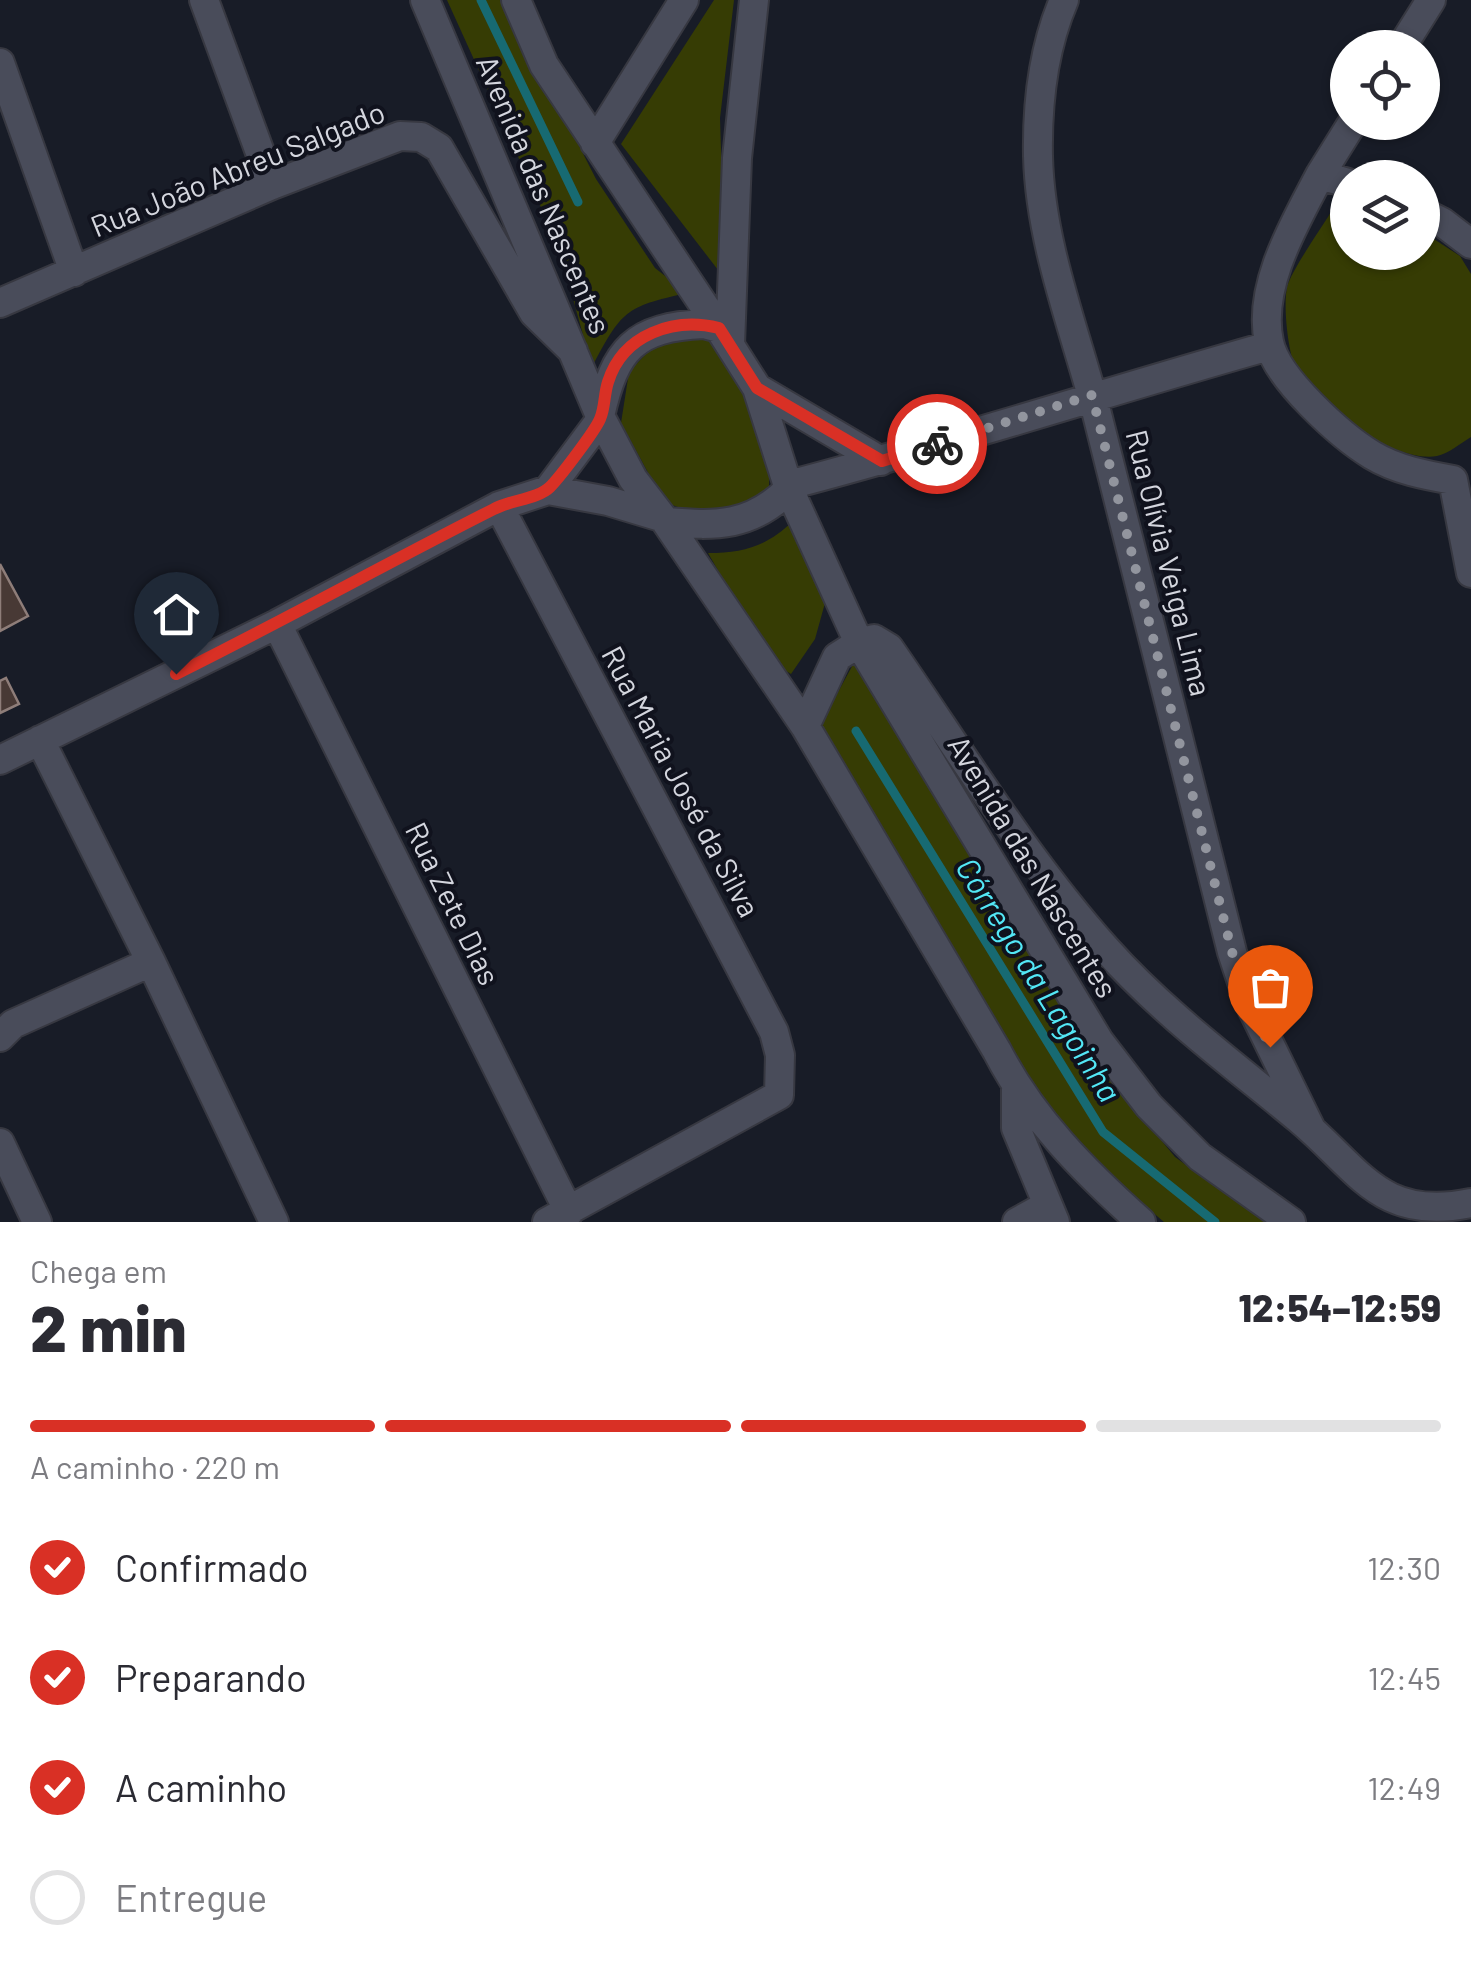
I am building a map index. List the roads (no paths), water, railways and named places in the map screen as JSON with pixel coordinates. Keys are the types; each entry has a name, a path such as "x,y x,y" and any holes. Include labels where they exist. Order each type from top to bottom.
{"street":[{"path":"204,0 272,185"},
{"name":"Avenida das Nascentes","path":"424,0 600,418"},
{"name":"Avenida das Nascentes","path":"516,0 544,65 724,337"},
{"path":"595,143 684,0"},
{"path":"724,337 754,0"},
{"name":"Rua Olívia Veiga Lima","path":"1064,0 1052,29 1039,95 1038,158 1046,229 1092,395 1232,952 1248,1000 1311,1129"},
{"path":"1412,30 1431,0"},
{"path":"0,64 74,272"},
{"name":"Rua João Abreu Salgado","path":"0,303 272,185 400,136 430,140 439,148 534,313 573,351"},
{"path":"1342,140 1295,221 1273,279 1269,346 1320,414 1372,455 1412,472 1462,472 1471,573"},
{"path":"1320,175 1330,178"},
{"path":"1440,221 1471,244"},
{"path":"548,490 600,418 608,380 617,364 645,334 668,326 704,324 724,337 757,388 789,487"},
{"path":"0,760 277,624 499,506 548,490 608,501 663,520 729,523 772,506 789,487 1269,346"},
{"path":"757,388 882,461"},
{"path":"600,418 633,479 805,726 1016,1089 1084,1171 1142,1222"},
{"name":"Avenida das Nascentes","path":"789,487 859,643 1098,1042 1148,1106 1200,1158 1291,1222"},
{"name":"Rua Maria José da Silva","path":"499,506 774,1032 780,1055 779,1095 558,1217"},
{"name":"Rua Zete Dias","path":"277,624 558,1217"},
{"path":"805,726 837,656 874,639 890,648 1058,894 1109,953 1171,1014 1394,1202 1420,1209 1458,1206"},
{"path":"40,740 274,1222"},
{"path":"0,1037 13,1024 151,962"},
{"path":"1016,1089 1016,1128 1050,1214 1016,1222"},
{"path":"0,1142 37,1222"}],"waterway":[{"name":"Córrego da Lagoinha","path":"481,0 578,202"},
{"name":"Córrego da Lagoinha","path":"856,731 1103,1132 1215,1222"}]}
